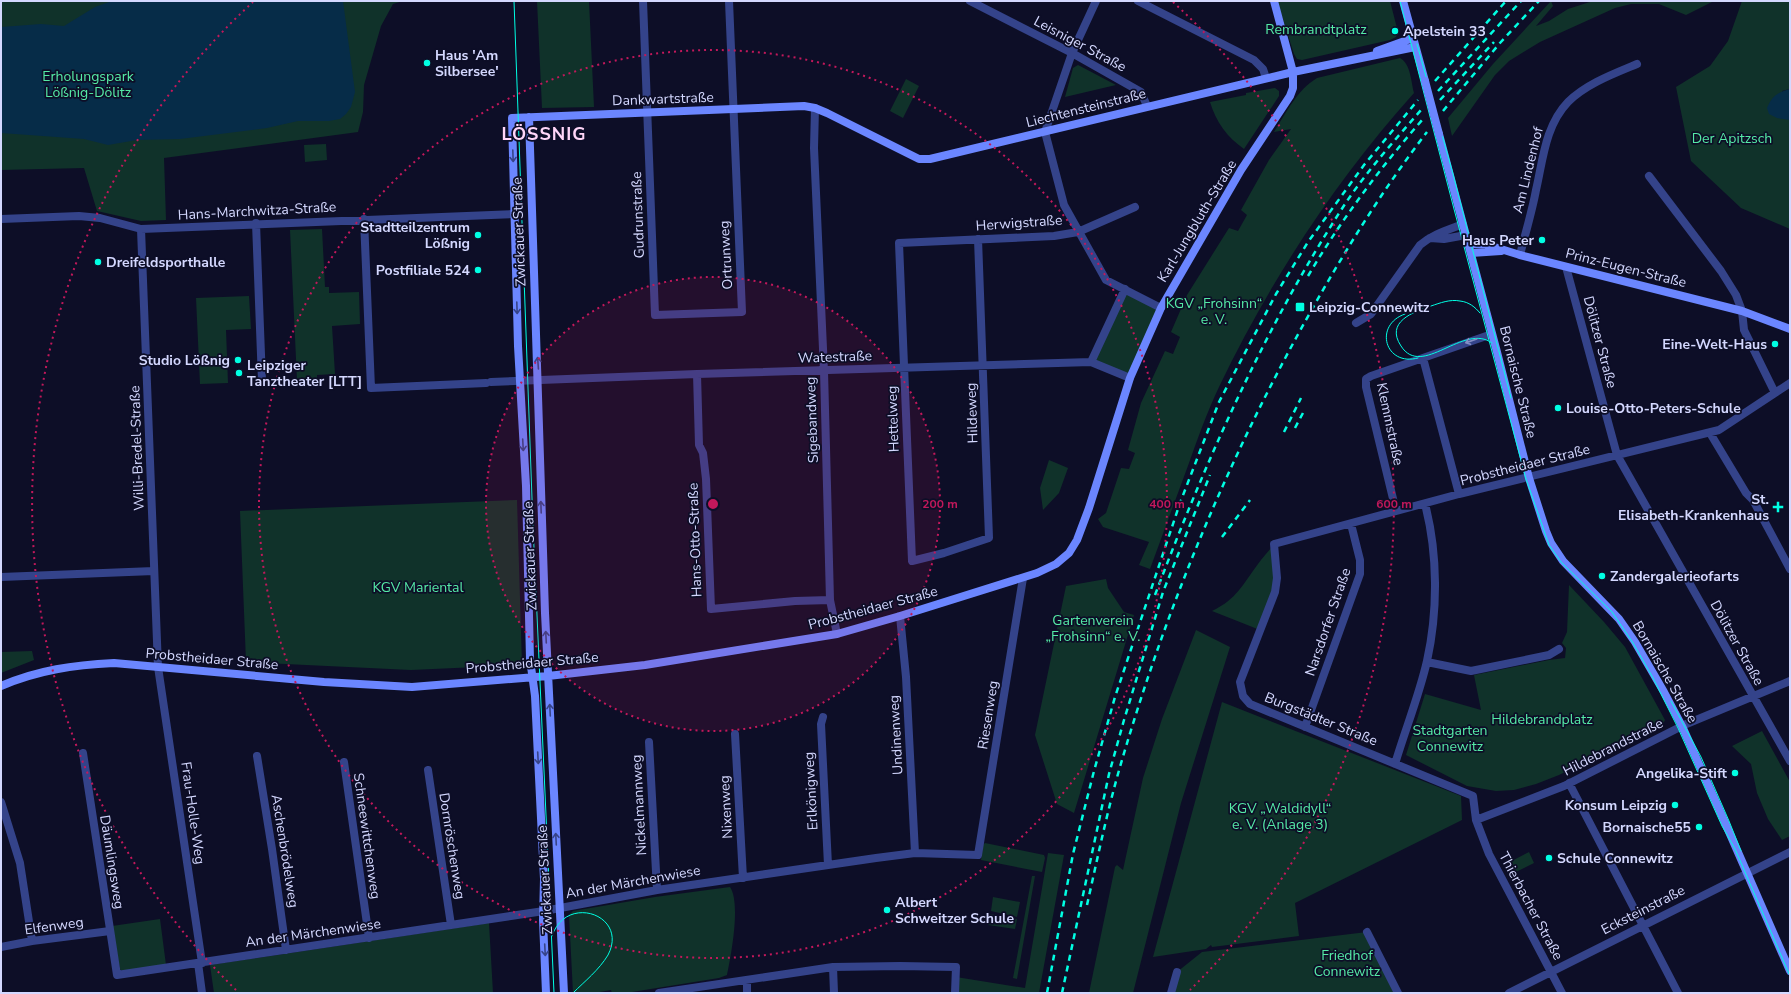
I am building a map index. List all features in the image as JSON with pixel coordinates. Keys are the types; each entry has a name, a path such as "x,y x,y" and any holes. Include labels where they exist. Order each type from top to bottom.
{"main road":[{"name":"Karl-Jungbluth-Straße","path":"1056,564 1069,554 1077,540 1089,508 1130,378 1161,308 1241,170 1290,96 1293,88 1293,72 1274,1"},
{"name":"Bornaische Straße","path":"1403,1 1469,244 1529,478 1546,531 1557,553 1619,619 1635,642 1682,726 1748,872 1790,971"},
{"name":"Liechtensteinstraße","path":"1371,55 1399,42 1413,38"},
{"name":"Liechtensteinstraße","path":"816,108 919,159 939,157 1266,78 1415,47"},
{"name":"Dankwartstraße","path":"512,118 804,106 816,108"},
{"name":"Zwickauer Straße","path":"529,117 548,676 564,993"},
{"name":"Zwickauer Straße","path":"512,118 520,381 526,486 532,677 536,704 544,879 546,993"},
{"name":"Prinz-Eugen-Straße","path":"1469,244 1485,244 1520,256 1742,311 1790,329"},
{"name":"Prinz-Eugen-Straße","path":"1471,253 1504,251"},
{"name":"Probstheidaer Straße","path":"1,686 42,672 65,667 114,663 317,681 412,687 548,676 645,666 836,634 1023,578 1056,564"}],"street":[{"name":"Gudrunstraße","path":"643,1 655,315"},
{"path":"729,1 733,109"},
{"name":"Leisniger Straße","path":"970,1 1072,53 1141,92 1147,106"},
{"path":"1096,1 1072,53 1045,132 1064,205 1106,280 1161,308"},
{"path":"1138,1 1254,60 1263,69 1266,78"},
{"name":"Am Lindenhof","path":"1520,256 1545,147 1555,119 1567,103 1578,93 1637,64"},
{"name":"Sigebandweg","path":"816,108 814,148 824,371 830,600 836,634"},
{"name":"Ortrunweg","path":"655,315 742,312 733,109"},
{"path":"1649,176 1721,271 1736,295 1742,311 1744,330 1775,393 1790,383"},
{"name":"Herwigstraße","path":"899,243 1054,236 1078,232 1136,207"},
{"name":"Hans-Marchwitza-Straße","path":"1,219 79,216 100,218 141,229 256,223 515,214"},
{"name":"Watestraße","path":"364,219 370,388 697,374 1091,362 1130,378"},
{"path":"256,223 262,382"},
{"path":"1356,323 1371,314 1410,256 1427,238 1463,224"},
{"name":"Willi-Bredel-Straße","path":"141,229 158,667"},
{"path":"1427,238 1444,239 1466,235"},
{"name":"Hildeweg","path":"944,553 989,538 984,365 978,239"},
{"name":"Hettelweg","path":"899,243 912,561 944,553"},
{"name":"Dölitzer Straße","path":"1566,267 1617,455 1790,762"},
{"path":"1091,362 1125,289"},
{"name":"Klemmstraße","path":"1396,511 1366,387 1366,380 1371,376 1492,334"},
{"path":"1423,358 1458,494"},
{"name":"Hans-Otto-Straße","path":"697,374 699,445 703,453 706,479 711,609 830,600"},
{"name":"Probstheidaer Straße","path":"1274,544 1458,494 1710,433 1718,430 1775,393"},
{"path":"1710,433 1746,493 1753,500 1790,569"},
{"path":"1395,764 1426,662 1435,594 1431,528 1425,504"},
{"name":"Narsdorfer Straße","path":"1305,727 1360,574 1360,560 1351,524"},
{"name":"Burgstädter Straße","path":"1274,544 1277,578 1275,592 1240,682 1243,696 1250,704 1473,796 1476,820"},
{"path":"1,577 154,571"},
{"name":"Riesenweg","path":"978,855 1023,578"},
{"name":"Undinenweg","path":"900,616 906,677 915,853"},
{"path":"1426,662 1471,672 1549,655 1559,649"},
{"name":"Frau-Holle-Weg","path":"158,667 200,963"},
{"name":"Hildebrandstraße","path":"1476,820 1538,797 1682,726 1790,680"},
{"name":"Erlkönigweg","path":"823,717 821,724 828,864"},
{"name":"Nixenweg","path":"735,734 743,878"},
{"name":"Nickelmannweg","path":"649,742 657,890"},
{"name":"Däumlingsweg","path":"83,753 117,975"},
{"name":"Aschenbrödelweg","path":"257,756 286,950"},
{"name":"Schneewittchenweg","path":"344,762 369,938"},
{"name":"Dornröschenweg","path":"428,770 452,925"},
{"path":"1569,783 1678,993"},
{"path":"1,802 20,863 32,941"},
{"name":"Thierbacher Straße","path":"1476,820 1488,854 1562,993"},
{"name":"Ecksteinstraße","path":"1509,993 1550,971 1790,852"},
{"name":"An der Märchenwiese","path":"117,975 544,911 657,890 828,864 915,853 978,855"},
{"name":"Elfenweg","path":"1,947 32,941 110,931"},
{"path":"1367,932 1398,993"},
{"path":"200,963 202,993"},
{"path":"660,993 833,967 900,966 956,967 955,993"},
{"path":"833,967 834,993"},
{"path":"1171,993 1177,972"},
{"path":"747,980 747,993"}],"green space":[{"name":"Erholungspark Lößnig-Dölitz","path":"1,1 403,1 393,4 381,26 364,85 363,112 358,132 164,158 166,220 141,221 97,211 84,168 1,170"},
{"path":"537,1 589,1 594,107 542,108"},
{"name":"Rembrandtplatz","path":"1277,1 1390,1 1398,32 1396,37 1390,40 1302,60 1297,59 1294,54"},
{"path":"1551,1 1553,6 1536,26 1549,21 1568,9 1593,1 1714,1 1686,15 1659,4 1631,4 1615,8 1540,42 1509,61 1495,75 1452,136 1448,118 1493,64"},
{"name":"Der Apitzsch","path":"1742,1 1790,1 1790,89 1782,91 1790,120 1790,229 1741,208 1691,161 1676,87 1710,66 1728,41"},
{"name":"KGV „Frohsinn“ e. V.","path":"1400,58 1406,64 1410,74 1414,93 1357,161 1306,233 1282,271 1219,387 1199,435 1150,569 1139,565 1149,542 1103,527 1098,519 1106,513 1121,468 1129,469 1135,453 1128,450 1141,403 1165,351 1173,354 1180,337 1171,332 1187,295 1229,228 1238,231 1247,215 1241,210 1269,160 1291,129 1274,132 1292,102 1298,95 1317,78"},
{"path":"1078,65 1116,85 1065,97 1073,68"},
{"path":"906,79 919,86 903,118 890,111"},
{"path":"1275,88 1279,91 1279,96 1244,149 1227,134 1215,116 1210,102 1246,95 1246,93"},
{"path":"326,144 327,160 305,162 304,145"},
{"path":"322,229 325,287 329,287 329,293 359,292 360,324 332,326 335,374 317,375 317,379 297,380 290,230"},
{"path":"1125,289 1161,308 1130,378 1091,362"},
{"path":"249,296 251,329 226,330 228,383 200,384 196,298"},
{"path":"1049,460 1068,468 1059,493 1043,510 1040,488"},
{"name":"KGV Mariental","path":"517,500 522,665 411,670 246,662 240,511"},
{"path":"1274,544 1277,578 1260,630 1212,611 1234,596"},
{"name":"Gartenverein „Frohsinn“ e. V.","path":"1106,579 1108,588 1124,612 1134,615 1074,813 1057,804 1035,735 1066,586"},
{"name":"Hildebrandplatz","path":"1569,585 1625,647 1665,720 1663,724 1559,775 1536,784 1514,790 1496,791 1467,786 1406,755 1425,694 1481,710 1474,675 1565,658 1566,648 1562,643 1567,632"},
{"path":"1196,630 1230,647 1181,803 1133,993 1089,993 1115,867 1117,865 1123,870 1143,778 1162,719"},
{"path":"32,651 34,660 1,673 1,652"},
{"name":"KGV „Waldidyll“ e. V. (Anlage 3)","path":"1222,702 1461,796 1462,820 1295,903 1299,936 1212,947 1211,945 1206,949 1153,957"},
{"path":"1762,731 1790,782 1790,836 1782,840 1768,819 1757,793 1751,764 1732,746"},
{"path":"985,843 1044,855 1045,858 1042,872 981,860 983,845"},
{"path":"1529,852 1534,863 1514,873 1508,863"},
{"path":"1048,853 1064,855 1039,993 955,993 956,977 1025,988"},
{"path":"1032,876 1035,876 1017,979 1013,978"},
{"path":"730,887 735,905 735,917 733,943 727,975 719,978 626,993 612,993 611,990 594,993 573,993 569,915 573,911 655,897"},
{"path":"993,897 1020,902 1017,917 991,911"},
{"path":"990,914 1017,919 1015,929 988,925"},
{"path":"160,919 166,965 122,971 120,969 112,926"},
{"path":"489,923 493,993 214,993 210,965"},
{"name":"Friedhof Connewitz","path":"1367,932 1398,993 1171,993 1177,972 1202,952"}],"water":[{"name":"Erholungspark Lößnig-Dölitz","path":"112,1 343,1 355,92 351,107 340,119 329,121 298,121 267,128 180,139 137,140 108,145 84,139 1,133 1,27 41,24 64,26 95,7"},
{"path":"1790,89 1790,120 1777,118 1769,114 1767,108 1771,100 1779,93"}],"tram line":[{"path":"514,1 533,526 554,993"},
{"path":"1400,1 1526,479 1549,545 1561,562 1612,612 1633,643 1653,678 1678,728 1722,826 1735,849 1790,976"},
{"path":"1417,44 1453,174 1511,398"},
{"path":"1480,313 1472,305 1466,302 1456,301 1441,303 1424,308 1403,319 1396,330 1397,338 1401,346 1410,354 1420,356 1432,354 1469,339 1481,338 1492,343"},
{"path":"1405,314 1395,319 1389,327 1386,335 1387,344 1391,351 1398,356 1407,359 1418,358"},
{"path":"1671,701 1701,757 1741,851"},
{"path":"552,936 559,923 570,915 581,913 593,914 603,920 610,929 612,941 608,955 596,970 573,993"}],"railway":[{"path":"1435,81 1506,1"},
{"path":"1438,91 1521,1"},
{"path":"1443,111 1500,43 1539,1"},
{"path":"1440,100 1494,42"},
{"path":"1047,993 1073,854 1115,697 1180,503 1219,402 1276,294 1308,242 1364,165 1418,100"},
{"path":"1155,595 1195,494 1217,444 1240,394 1289,297 1345,204 1362,180 1421,110"},
{"path":"1308,276 1362,195 1423,119"},
{"path":"1087,905 1112,796 1139,705 1177,597 1220,492 1269,389 1326,285 1374,207 1427,132"},
{"path":"1284,432 1301,398"},
{"path":"1295,428 1304,411"},
{"path":"1062,993 1109,774 1124,720 1163,592 1210,475"},
{"path":"1222,537 1250,500"}],"place":[{"name":"Apelstein 33","path":"1395,31"},
{"name":"Haus 'Am Silbersee'","path":"427,63"},
{"name":"Stadtteilzentrum Lößnig","path":"478,235"},
{"name":"Haus Peter","path":"1542,240"},
{"name":"Dreifeldsporthalle","path":"98,262"},
{"name":"Postfiliale 524","path":"478,270"},
{"name":"Leipzig-Connewitz","path":"1300,307"},
{"name":"Eine-Welt-Haus","path":"1775,344"},
{"name":"Studio Lößnig","path":"238,360"},
{"name":"Leipziger Tanztheater [LTT]","path":"239,373"},
{"name":"Louise-Otto-Peters-Schule","path":"1558,408"},
{"name":"St. Elisabeth-Krankenhaus","path":"1778,507"},
{"name":"Zandergalerieofarts","path":"1602,576"},
{"name":"Angelika-Stift","path":"1735,773"},
{"name":"Konsum Leipzig","path":"1675,805"},
{"name":"Bornaische55","path":"1699,827"},
{"name":"Schule Connewitz","path":"1549,858"},
{"name":"Albert Schweitzer Schule","path":"887,910"}],"district":[{"name":"LÖSSNIG","path":"544,134"}],"park label":[{"name":"Stadtgarten Connewitz","path":"1450,738"}]}
